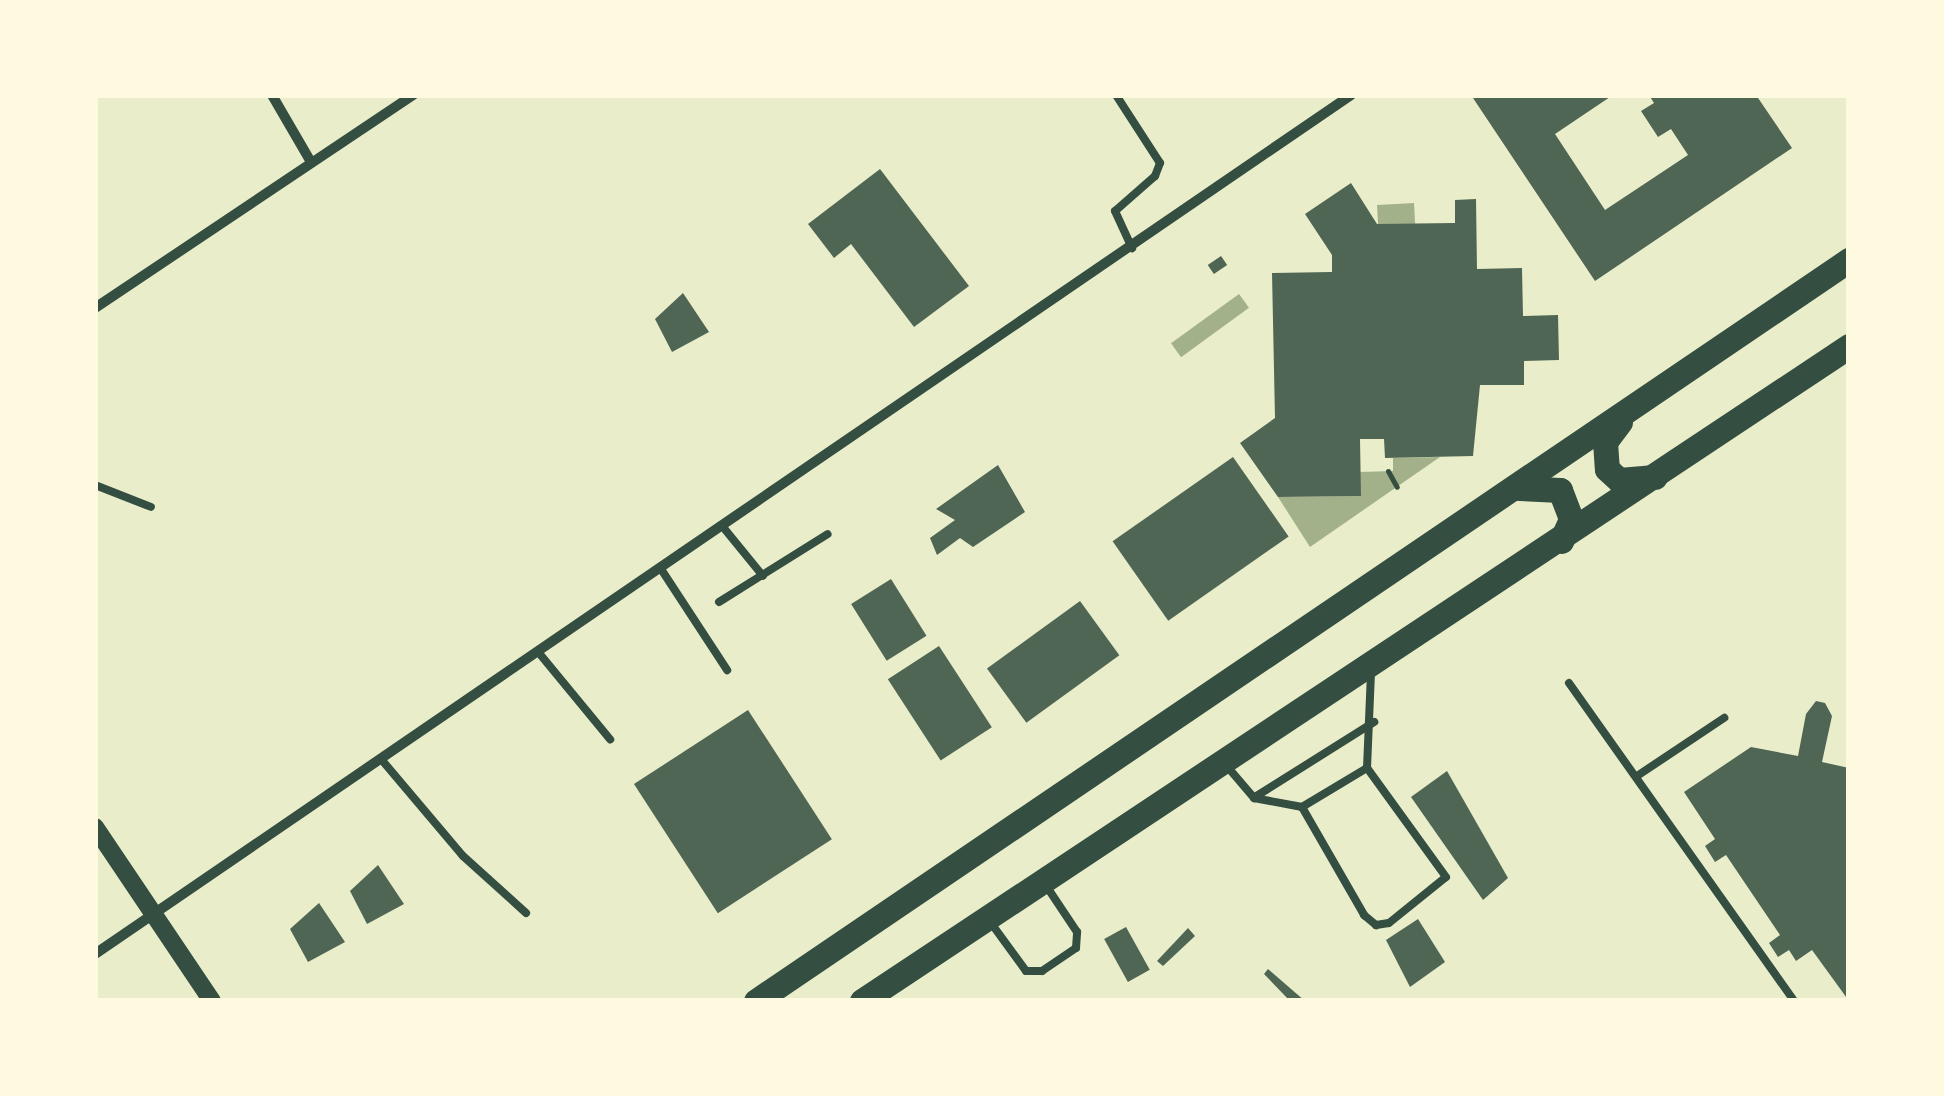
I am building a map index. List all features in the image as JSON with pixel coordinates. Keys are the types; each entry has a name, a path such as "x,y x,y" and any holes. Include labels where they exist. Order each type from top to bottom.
{"main road":[{"path":"756,1001 1520,488 1849,260"},
{"path":"872,998 1222,760 1662,476 1849,346"},
{"path":"1626,414 1605,442 1607,469 1619,480 1662,476"},
{"path":"1520,488 1560,490 1572,518 1560,542"}],"street":[{"path":"272,95 312,162"},
{"path":"95,308 412,95"},
{"path":"95,954 1351,95"},
{"path":"95,827 212,1001"}],"lane":[{"path":"1116,95 1160,163 1155,176 1115,211 1132,248"},
{"path":"95,485 151,507"},
{"path":"723,526 763,576"},
{"path":"719,602 828,534"},
{"path":"661,568 727,670"},
{"path":"539,653 610,739"},
{"path":"1302,807 1364,915 1376,925 1389,923 1446,877 1367,768 1374,722 1370,663"},
{"path":"1569,683 1794,1001"},
{"path":"1637,776 1724,718"},
{"path":"1254,798 1374,722"},
{"path":"382,759 462,856 526,913"},
{"path":"1222,760 1254,798 1302,807 1367,768"},
{"path":"987,918 1026,971 1042,971 1079,940 1042,880"}],"path":[{"path":"1388,471 1397,486"}],"shaded area":[{"path":"1414,203 1415,224 1378,226 1377,205"},
{"path":"1239,294 1249,308 1181,357 1171,343"},
{"path":"1440,457 1310,547 1278,497 1360,496 1360,472 1393,471 1393,458"}],"building":[{"path":"1471,95 1613,95 1555,134 1605,210 1688,155 1671,129 1658,137 1641,111 1654,103 1649,95 1756,95 1792,148 1595,281"},
{"path":"880,169 969,286 914,327 851,244 834,258 808,224"},
{"path":"1351,183 1377,224 1455,223 1455,200 1476,199 1477,269 1522,268 1523,316 1558,315 1559,360 1524,361 1524,385 1480,385 1473,456 1385,458 1384,439 1360,439 1361,496 1278,497 1240,443 1275,418 1272,273 1332,272 1332,255 1305,214"},
{"path":"1221,256 1227,265 1214,274 1208,265"},
{"path":"683,293 709,332 672,352 655,319"},
{"path":"1233,457 1289,536 1168,621 1113,541"},
{"path":"998,465 1025,512 973,547 960,538 937,555 930,538 955,520 936,509"},
{"path":"891,579 927,636 887,661 851,604"},
{"path":"1080,601 1119,655 1026,723 987,669"},
{"path":"939,646 992,727 941,761 888,679"},
{"path":"1816,701 1825,703 1832,716 1822,762 1849,768 1849,1001 1812,950 1796,961 1789,950 1778,957 1769,943 1780,935 1726,855 1715,862 1705,846 1715,839 1684,792 1751,747 1798,756 1806,714"},
{"path":"748,710 832,839 718,913 634,784"},
{"path":"1447,771 1508,878 1483,900 1411,797"},
{"path":"378,865 404,904 367,924 350,891"},
{"path":"319,903 345,942 308,962 290,929"},
{"path":"1418,919 1445,962 1410,987 1386,940"},
{"path":"1126,927 1150,970 1128,982 1104,939"},
{"path":"1188,928 1195,936 1163,966 1157,961"},
{"path":"1268,969 1305,1001 1290,1001 1264,974"}]}
